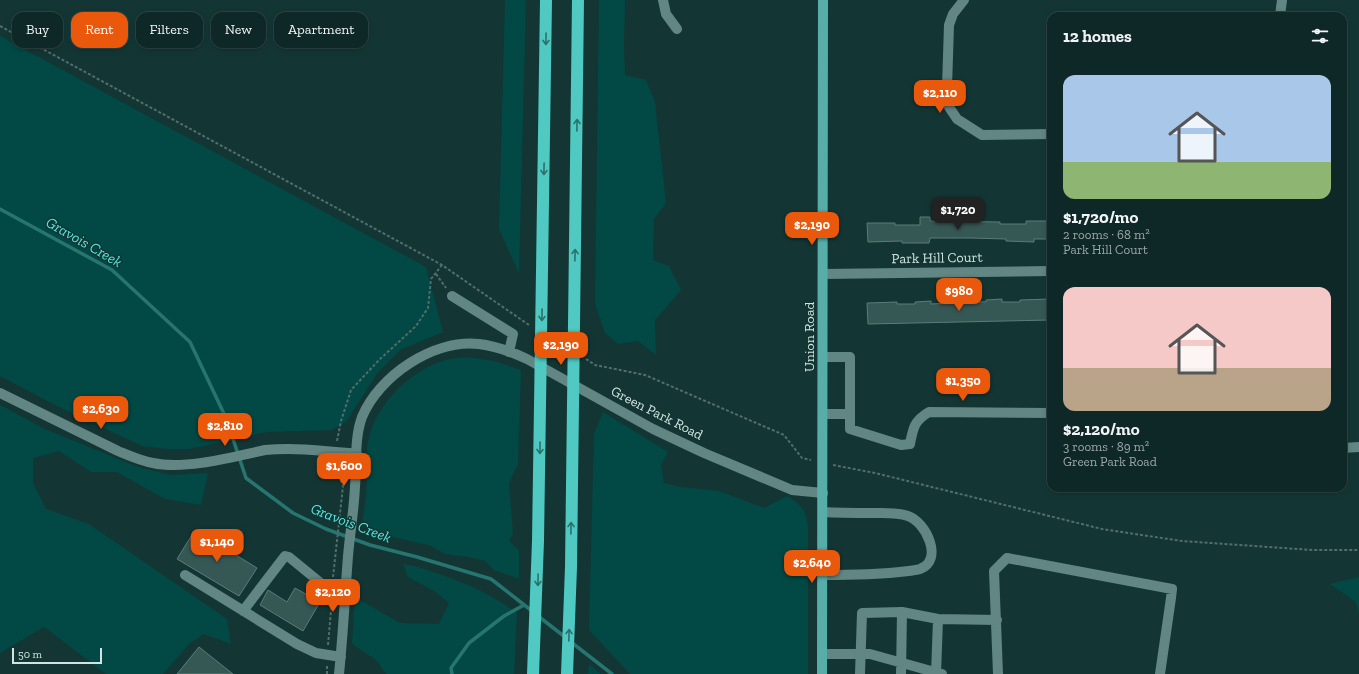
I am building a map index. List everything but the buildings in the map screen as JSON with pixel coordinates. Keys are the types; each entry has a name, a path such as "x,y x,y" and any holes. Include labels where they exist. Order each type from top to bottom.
{"highway":[{"path":"533,674 538,541 546,0"},
{"path":"567,674 571,567 578,0"}],"main road":[{"name":"Union Road","path":"822,674 823,0"}],"street":[{"path":"662,0 666,14 677,29"},
{"path":"1280,12 1282,0"},
{"path":"963,1 953,14 949,25 947,87 949,107 957,119 982,135 1047,134"},
{"name":"Park Hill Court","path":"823,274 1047,271"},
{"path":"452,296 513,334 510,352"},
{"name":"Green Park Road","path":"339,674 355,486 356,454 362,417 368,406 389,379 405,366 431,352 450,345 478,344 494,346 528,360 653,429 704,453 792,490 823,493"},
{"path":"823,357 850,358 850,429 900,445 910,444 913,428 919,418 929,412 1047,413"},
{"path":"0,393 133,457 153,463 183,465 278,449 356,454"},
{"path":"823,414 850,414"},
{"path":"1347,448 1359,448"},
{"path":"823,512 885,513 914,518 923,528 928,538 931,549 931,558 928,565 919,569 890,573 823,575"},
{"path":"243,611 285,556 289,557 322,584 345,594"},
{"path":"998,674 994,571 1007,558 1172,589 1160,674"},
{"path":"185,575 297,644 316,652 341,657"},
{"path":"901,674 902,612"},
{"path":"860,674 862,613 902,612 938,619 997,620"},
{"path":"822,654 870,654 938,673 938,619"}],"path":[{"path":"0,26 442,265 514,316 534,328"},
{"path":"327,674 336,551 343,486 335,469 335,452 341,421 351,390 379,360 416,326 428,308 431,279 442,265"},
{"path":"436,274 452,296"},
{"path":"548,336 568,349"},
{"path":"582,357 595,365 646,375 784,435 802,458 807,460"},
{"path":"838,466 876,473 1109,530 1182,541 1312,550 1359,550"}],"shaded area":[{"path":"505,0 526,0 519,273 499,229"},
{"path":"599,0 625,0 625,75 646,80 655,102 666,203 654,219 653,260 669,266 681,290 655,320 656,355 638,341 618,344 605,333 595,303"},
{"path":"0,36 12,43 12,48 22,48 426,267 443,332 400,350 378,372 346,422 332,430 267,432 189,449 167,449 142,446 55,405 0,376"},
{"path":"467,357 494,361 521,370 518,464 509,483 513,534 509,541 519,550 519,579 494,570 485,561 445,554 431,546 385,535 362,526 367,483 367,449 370,434 383,406 405,382 418,373 432,365 446,360"},
{"path":"0,405 45,429 135,466 170,475 208,473 201,505 165,499 117,472 91,472 59,451 33,458 33,483 46,509 89,524 227,619 231,644 204,634 190,643 163,674 106,674 44,627 0,653"},
{"path":"603,412 668,452 661,465 664,483 680,487 719,491 764,508 787,496 800,505 806,516 808,527 808,674 630,674 589,630 594,434"},
{"path":"403,564 424,569 464,584 491,596 517,613 514,674 386,674 376,660 352,644 355,597 400,623 439,624 449,603 434,591 408,577"},
{"path":"1359,577 1359,614 1356,602 1330,584"},
{"path":"589,664 601,674 588,674"}],"waterway":[{"name":"Gravois Creek","path":"0,209 112,270 190,342 226,418 246,478 293,513 326,529 370,545 491,579 532,611"},
{"path":"452,674 451,668 469,643 504,616 524,605"},
{"name":"Gravois Creek","path":"538,616 565,637"},
{"name":"Gravois Creek","path":"571,642 612,674"}]}
